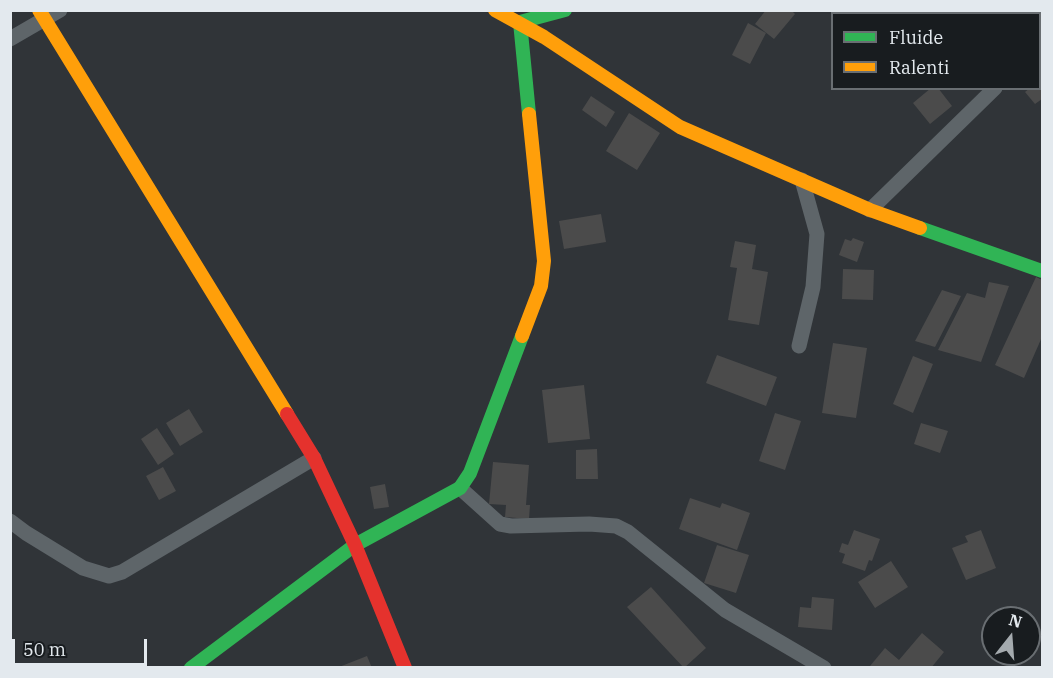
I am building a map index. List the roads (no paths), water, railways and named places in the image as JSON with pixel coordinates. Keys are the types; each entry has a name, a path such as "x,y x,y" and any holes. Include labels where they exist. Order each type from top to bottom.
{"main road":[{"path":"520,22 566,10"},
{"path":"501,12 520,22 680,127 870,210 1042,271"},
{"path":"42,15 314,458 355,544 405,668"},
{"path":"192,668 355,544 460,488 480,449 541,286 544,261 520,22"}],"street":[{"path":"10,39 42,15 60,10"},
{"path":"870,210 993,90"},
{"path":"800,346 813,287 817,234 802,180"},
{"path":"10,521 84,568 109,576 123,572 314,458"},
{"path":"460,488 500,524 616,526 628,532 725,610 801,662 824,668"}]}
